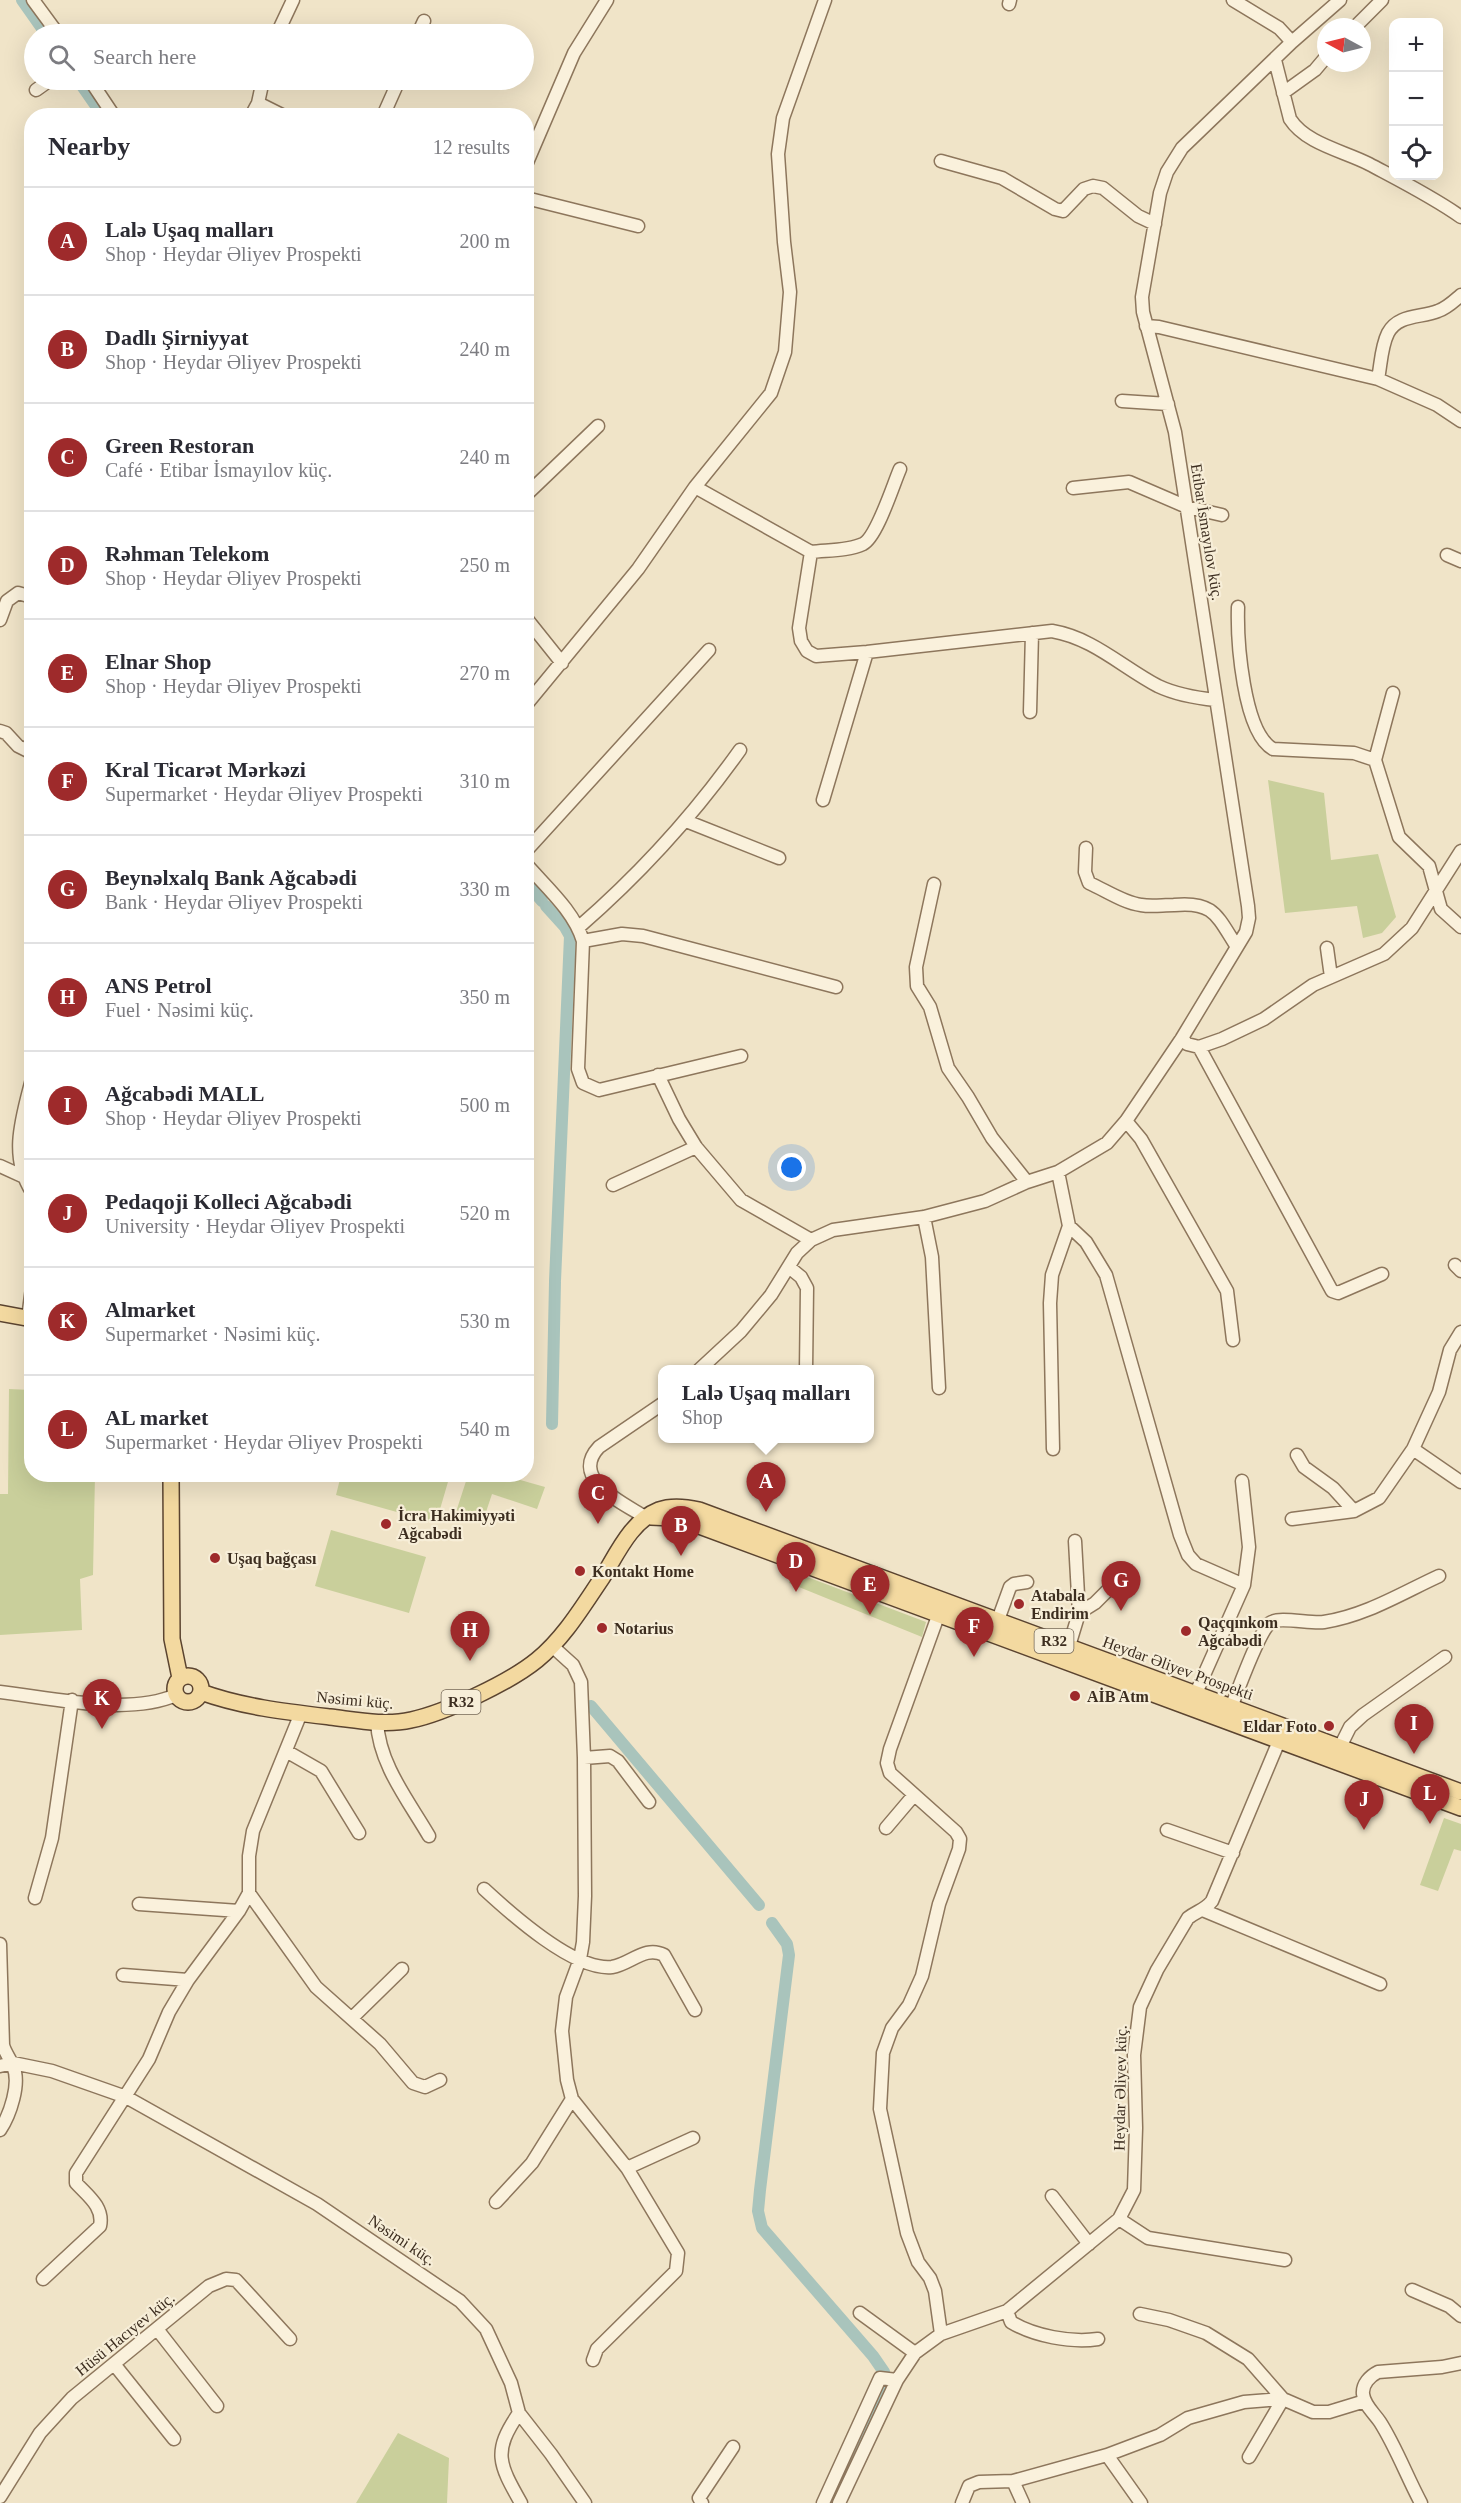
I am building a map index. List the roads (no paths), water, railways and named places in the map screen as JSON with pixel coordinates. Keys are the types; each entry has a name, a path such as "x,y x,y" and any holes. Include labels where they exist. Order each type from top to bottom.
{"main road":[{"path":"0,1313 24,1317"},
{"path":"171,1482 172,1639 180,1678"},
{"name":"Heydar Əliyev Prospekti","path":"645,1517 667,1507 699,1510 1461,1792"},
{"name":"R32","path":"645,1517 683,1520 1461,1808"},
{"name":"Nəsimi küç.","path":"201,1692 240,1704 377,1722 410,1720 461,1702 520,1671 552,1647 587,1601 634,1529 645,1517"},
{"path":"193,1676 198,1680 201,1692 193,1702 180,1700 176,1695 176,1683 180,1678 193,1676"}],"street":[{"path":"33,0 51,24"},
{"path":"282,24 293,0"},
{"path":"534,146 574,54 608,0"},
{"path":"534,695 639,569 695,487 771,393 785,352 790,292 778,154 783,118 825,0"},
{"path":"1233,0 1279,28 1292,42"},
{"name":"Etibar İsmayılov küç.","path":"704,1365 741,1331 790,1268 797,1253 812,1240 833,1230 924,1217 985,1201 1027,1182 1058,1172 1107,1143 1126,1121 1182,1038 1246,932 1249,918 1175,432 1146,326 1142,297 1160,193 1167,172 1182,148 1292,42 1340,0"},
{"path":"1364,18 1382,0"},
{"path":"1275,60 1282,93 1295,128 1309,137 1368,164 1461,217"},
{"path":"1282,93 1317,68"},
{"path":"97,90 109,108"},
{"path":"255,108 261,90"},
{"path":"387,108 395,90"},
{"path":"258,103 268,108"},
{"path":"941,161 1002,178 1055,209 1063,211 1083,189 1093,186 1103,188 1138,216 1155,224"},
{"path":"534,200 638,226"},
{"path":"1378,379 1383,347 1395,324 1406,318 1441,310 1461,295"},
{"path":"1146,326 1160,327 1378,379 1437,405 1461,421"},
{"path":"1122,401 1168,404"},
{"path":"534,487 598,426"},
{"path":"695,487 811,552 853,547 865,543 873,534 900,469"},
{"path":"1073,488 1129,482 1187,507 1222,515"},
{"path":"811,552 799,627 801,641 807,651 816,656 1052,631 1071,634 1088,642 1158,686 1182,695 1216,700"},
{"path":"1447,555 1461,561"},
{"path":"0,620 7,601 18,593 24,595"},
{"name":"Etibar İsmayılov küç.","path":"1238,607 1237,635 1248,704 1255,730 1264,744 1272,749 1354,753 1375,760"},
{"path":"534,628 561,663"},
{"path":"1030,712 1032,633"},
{"path":"534,842 709,650"},
{"path":"823,800 867,652"},
{"path":"1393,693 1375,760 1399,837 1429,866 1441,909 1461,927"},
{"path":"0,731 6,733 24,749"},
{"path":"579,927 623,889 686,821 740,750"},
{"path":"686,821 779,858"},
{"path":"1086,848 1085,872 1089,883 1137,905 1193,903 1203,905 1214,913 1237,947"},
{"path":"1182,1038 1187,1044 1199,1047 1264,1019 1313,985 1384,954 1412,928 1461,850"},
{"path":"534,874 579,927 583,941 578,1070 584,1083 599,1090 741,1056"},
{"path":"934,884 916,967 917,986 930,1007 948,1068 992,1138 1027,1182"},
{"path":"583,941 622,934 643,936 836,987"},
{"path":"1326,948 1331,977"},
{"path":"1199,1047 1332,1291 1338,1293 1382,1274"},
{"path":"658,1075 679,1119 696,1146 741,1200 812,1240"},
{"path":"24,1117 18,1145 24,1179"},
{"path":"1126,1121 1141,1139 1227,1291 1233,1340"},
{"path":"613,1185 696,1146"},
{"path":"0,1166 22,1176"},
{"path":"1053,1449 1050,1303 1052,1275 1069,1226 1058,1172"},
{"path":"924,1217 932,1257 939,1388"},
{"path":"1069,1226 1086,1242 1106,1275 1180,1535 1188,1555 1196,1564 1244,1585"},
{"path":"790,1268 801,1277 807,1288 809,1302 806,1365"},
{"path":"1292,1519 1354,1511 1379,1498 1413,1449 1439,1392 1450,1350 1461,1332"},
{"path":"645,1517 602,1489 590,1473 589,1463 593,1453 599,1447 658,1407"},
{"path":"1413,1449 1461,1482"},
{"path":"1296,1455 1304,1467 1333,1488 1354,1511"},
{"path":"1196,1693 1244,1585 1249,1547 1242,1481"},
{"path":"1069,1646 1079,1613 1075,1541"},
{"path":"1231,1707 1268,1624 1276,1619 1319,1623 1349,1619 1439,1575"},
{"path":"1079,1613 1095,1604 1121,1577"},
{"path":"998,1620 1010,1587 1027,1582"},
{"path":"938,1616 887,1763 890,1773 956,1832 960,1839 959,1849 939,1904 922,1976 909,2005 892,2028 883,2053 880,2109 907,2233 918,2262 930,2278 941,2334"},
{"path":"552,1647 573,1665 581,1682 584,1758 583,1942 580,1959 566,1997 562,2031 567,2080 572,2100 627,2168 678,2253 676,2271 597,2349 593,2360"},
{"path":"1340,1747 1350,1727 1363,1715 1445,1657"},
{"path":"0,1692 107,1705 143,1705 161,1702 176,1695"},
{"path":"35,1898 52,1838 72,1700"},
{"name":"Nəsimi küç.","path":"43,2279 100,2226 102,2217 100,2209 76,2183 76,2173 149,2059 169,2012 188,1980 239,1911 249,1893 249,1856 253,1831 301,1713"},
{"path":"377,1722 380,1746 387,1763 429,1836"},
{"name":"Heydar Əliyev küç.","path":"839,2503 897,2380 915,2353 941,2334 1007,2311 1119,2220 1134,2190 1137,2128 1134,2055 1140,2007 1156,1971 1188,1918 1196,1912 1205,1911 1212,1901 1279,1741"},
{"path":"286,1751 321,1771 359,1833"},
{"path":"584,1758 610,1756 618,1761 649,1802"},
{"path":"886,1828 914,1795"},
{"path":"1167,1830 1233,1853"},
{"path":"484,1889 524,1926 595,1966 613,1967 648,1952 656,1951 664,1956 695,2010"},
{"path":"249,1893 316,1987 380,2044 413,2083 425,2087 440,2080"},
{"path":"139,1904 239,1911"},
{"path":"1205,1911 1380,1984"},
{"path":"0,1944 3,2044 6,2064 17,2077 5,2122 0,2130"},
{"path":"352,2018 402,1969"},
{"path":"123,1975 188,1980"},
{"name":"Nəsimi küç.","path":"6,2064 52,2070 126,2097 317,2204 460,2301 486,2329 511,2383 519,2413"},
{"path":"496,2202 532,2163 572,2100"},
{"path":"627,2168 693,2138"},
{"path":"1052,2196 1089,2244"},
{"path":"1119,2220 1148,2238 1285,2260"},
{"name":"Hüsü Hacıyev küç.","path":"0,2497 40,2433 72,2398 209,2286 226,2279 236,2280 290,2339"},
{"path":"1412,2290 1449,2306 1461,2316"},
{"path":"1007,2311 1011,2322 1023,2329 1070,2339 1098,2339"},
{"path":"860,2313 915,2353"},
{"path":"1140,2314 1169,2320 1206,2333 1248,2359 1282,2399 1313,2412 1329,2412 1365,2401"},
{"path":"157,2329 217,2406"},
{"path":"1421,2503 1381,2423 1362,2393 1370,2377 1378,2372 1442,2367 1461,2363"},
{"path":"114,2364 174,2439"},
{"path":"823,2503 880,2378 897,2380"},
{"path":"962,2503 969,2486 979,2481 1012,2481 1107,2455 1160,2435 1188,2418 1244,2402 1282,2399"},
{"path":"1249,2457 1282,2399"},
{"path":"521,2503 505,2475 501,2459 501,2444 519,2413 585,2503"},
{"path":"696,2501 733,2447"},
{"path":"1107,2455 1141,2503"},
{"path":"1012,2481 1023,2503"}],"waterway":[{"path":"22,0 39,24"},
{"path":"85,90 97,108"},
{"path":"534,892 542,901"},
{"path":"546,906 570,936 555,1281"},
{"path":"552,1424 555,1282"},
{"path":"591,1706 759,1905"},
{"path":"772,1923 787,1944 789,1955 760,2190 758,2211 762,2228 873,2356 884,2372"},
{"path":"830,2503 883,2385"}],"place":[{"name":"Lalə Uşaq malları","path":"766,1512"},
{"name":"İcra Hakimiyyəti Ağcabədi","path":"386,1524"},
{"name":"Green Restoran","path":"598,1524"},
{"name":"Dadlı Şirniyyat","path":"681,1556"},
{"name":"Uşaq bağçası","path":"215,1558"},
{"name":"Kontakt Home","path":"580,1571"},
{"name":"Rəhman Telekom","path":"796,1592"},
{"name":"Atabala Endirim","path":"1019,1604"},
{"name":"Beynəlxalq Bank Ağcabədi","path":"1121,1611"},
{"name":"Elnar Shop","path":"870,1615"},
{"name":"Notarius","path":"602,1628"},
{"name":"Qaçqınkom Ağcabədi","path":"1186,1631"},
{"name":"Kral Ticarət Mərkəzi","path":"974,1657"},
{"name":"ANS Petrol","path":"470,1661"},
{"name":"AİB Atm","path":"1075,1696"},
{"name":"Eldar Foto","path":"1329,1726"},
{"name":"Almarket","path":"102,1729"},
{"name":"Ağcabədi MALL","path":"1414,1754"},
{"name":"AL market","path":"1430,1824"},
{"name":"Pedaqoji Kolleci Ağcabədi","path":"1364,1830"}]}
